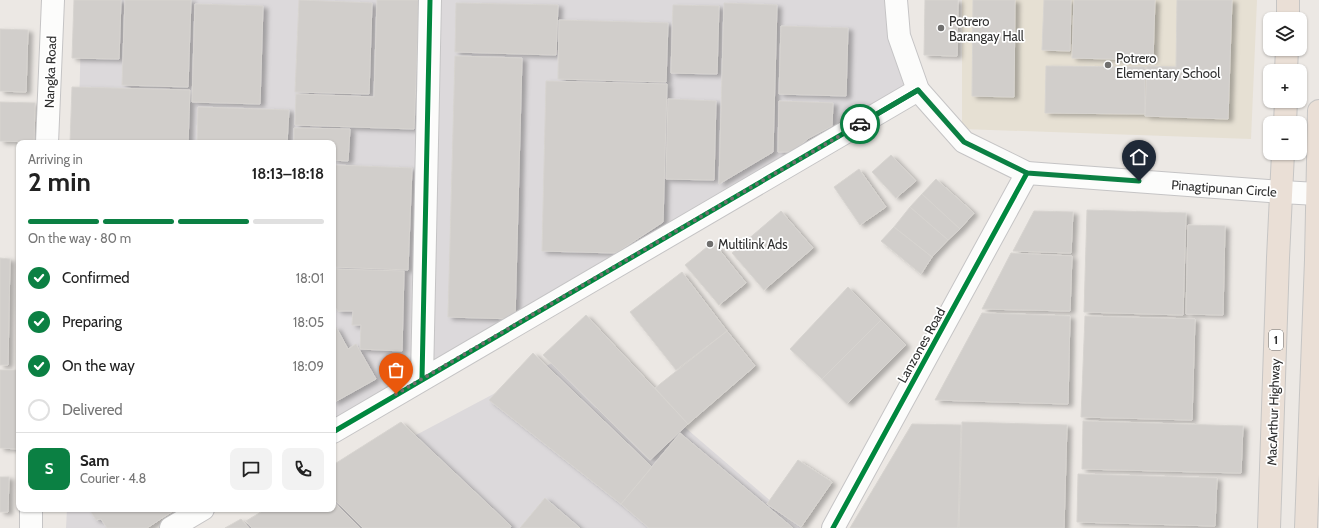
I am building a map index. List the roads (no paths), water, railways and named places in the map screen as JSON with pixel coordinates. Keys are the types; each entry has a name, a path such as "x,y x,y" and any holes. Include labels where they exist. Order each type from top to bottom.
{"highway":[{"path":"1288,0 1288,12"},
{"path":"1306,528 1314,435 1319,111"},
{"name":"MacArthur Highway","path":"1269,528 1284,160"}],"street":[{"name":"Nangka Road","path":"47,140 53,0"},
{"path":"422,380 430,0"},
{"name":"Pinagtipunan Circle","path":"896,0 899,36 918,90 964,142 1027,173 1318,194"},
{"path":"336,430 918,90"},
{"name":"Lanzones Road","path":"833,528 1027,173"},
{"path":"30,528 31,512"},
{"path":"171,528 198,512"}],"place":[{"name":"Potrero Barangay Hall","path":"941,28"},
{"name":"Potrero Elementary School","path":"1108,65"},
{"name":"Multilink Ads","path":"710,244"}]}
